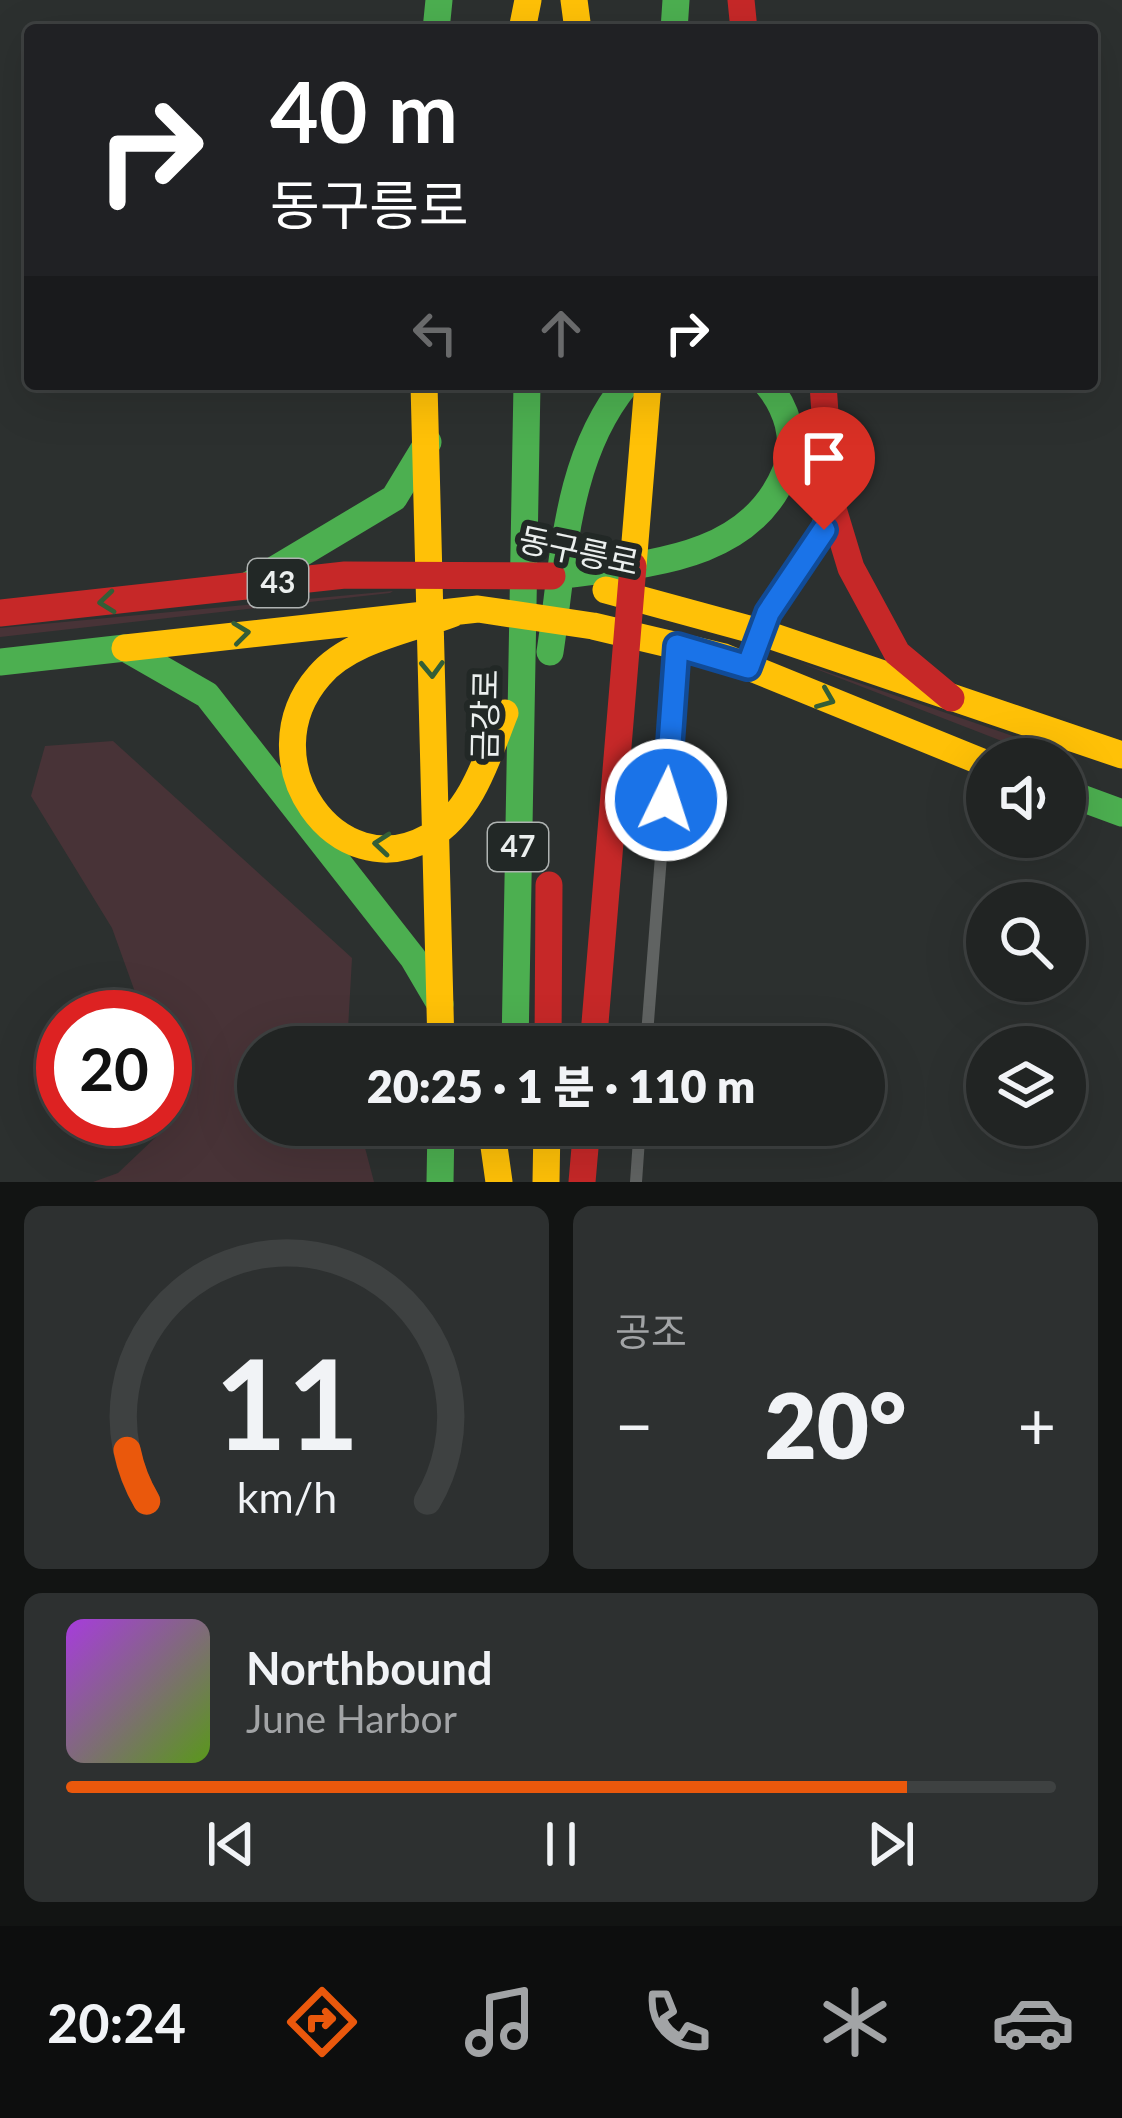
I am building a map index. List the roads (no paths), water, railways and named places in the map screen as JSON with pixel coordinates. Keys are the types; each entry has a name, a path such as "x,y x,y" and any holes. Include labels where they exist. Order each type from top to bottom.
{"main road":[{"path":"424,390 440,1026"},
{"path":"247,586 394,497 436,426 449,390"},
{"name":"금강로","path":"515,1026 522,648 550,514 528,390"},
{"name":"금강로","path":"550,699 554,390"},
{"path":"550,514 593,431 622,390"},
{"path":"595,1026 648,390"},
{"name":"43","path":"557,576 698,554 751,524 776,495 791,451 785,410 771,390"},
{"path":"792,390 826,463"},
{"path":"823,390 831,502 851,568 897,653 951,698"},
{"path":"748,667 760,632 815,547 831,502"},
{"name":"동구릉로","path":"0,613 399,569 468,568 557,576 760,632 1122,755"},
{"path":"460,610 336,660 298,700 290,724 291,768 306,808 333,834 394,848 434,838 458,819 494,754 522,648"},
{"path":"0,662 460,610 592,626 677,646 748,667 966,755"},
{"path":"124,648 207,695 413,958 453,1026"},
{"path":"1086,800 1122,813"},
{"path":"548,1026 549,861"},
{"path":"440,1182 441,1146"},
{"path":"494,1146 500,1182"},
{"path":"513,1182 514,1146"},
{"path":"546,1182 547,1146"},
{"path":"582,1182 585,1146"}],"lane":[{"path":"648,1026 677,646"},
{"path":"635,1182 638,1146"}]}
